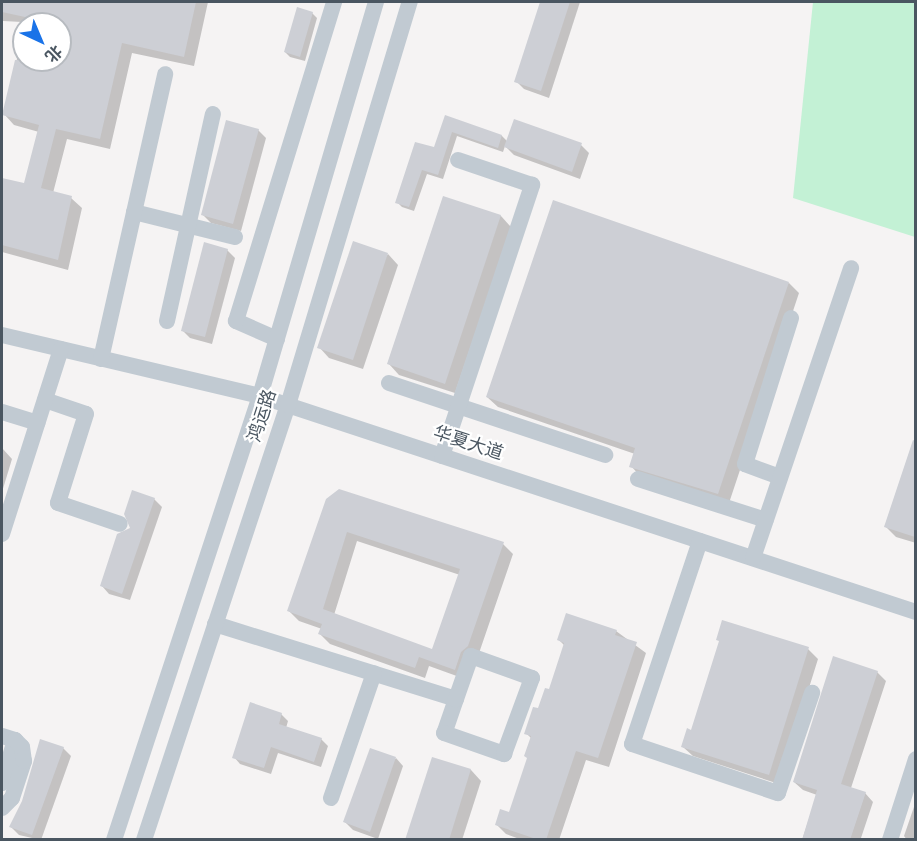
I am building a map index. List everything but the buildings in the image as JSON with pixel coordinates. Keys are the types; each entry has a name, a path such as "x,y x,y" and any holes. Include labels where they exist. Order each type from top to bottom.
{"street":[{"path":"277,339 236,321 334,2"},
{"name":"鸿运路","path":"114,840 260,396 376,2"},
{"name":"鸿运路","path":"144,840 288,405 410,2"},
{"path":"101,359 165,74"},
{"path":"167,321 213,114"},
{"path":"442,456 532,185 458,160"},
{"path":"134,213 235,237"},
{"path":"753,558 851,268"},
{"path":"780,477 745,464 791,318"},
{"name":"华夏大道","path":"2,335 260,396 915,612"},
{"path":"2,534 61,350"},
{"path":"389,383 605,454"},
{"path":"45,400 86,414 58,503 120,524"},
{"path":"2,412 37,423"},
{"path":"638,479 766,520"},
{"path":"700,541 632,744 778,793 812,693"},
{"path":"215,624 456,699"},
{"path":"471,656 532,678 504,754 444,733 456,699 471,656"},
{"path":"331,798 374,674"},
{"path":"2,783 8,738 22,747 24,761 12,798 2,808"},
{"path":"890,840 915,759"}],"green space":[{"path":"813,2 915,2 915,237 793,198"}]}
